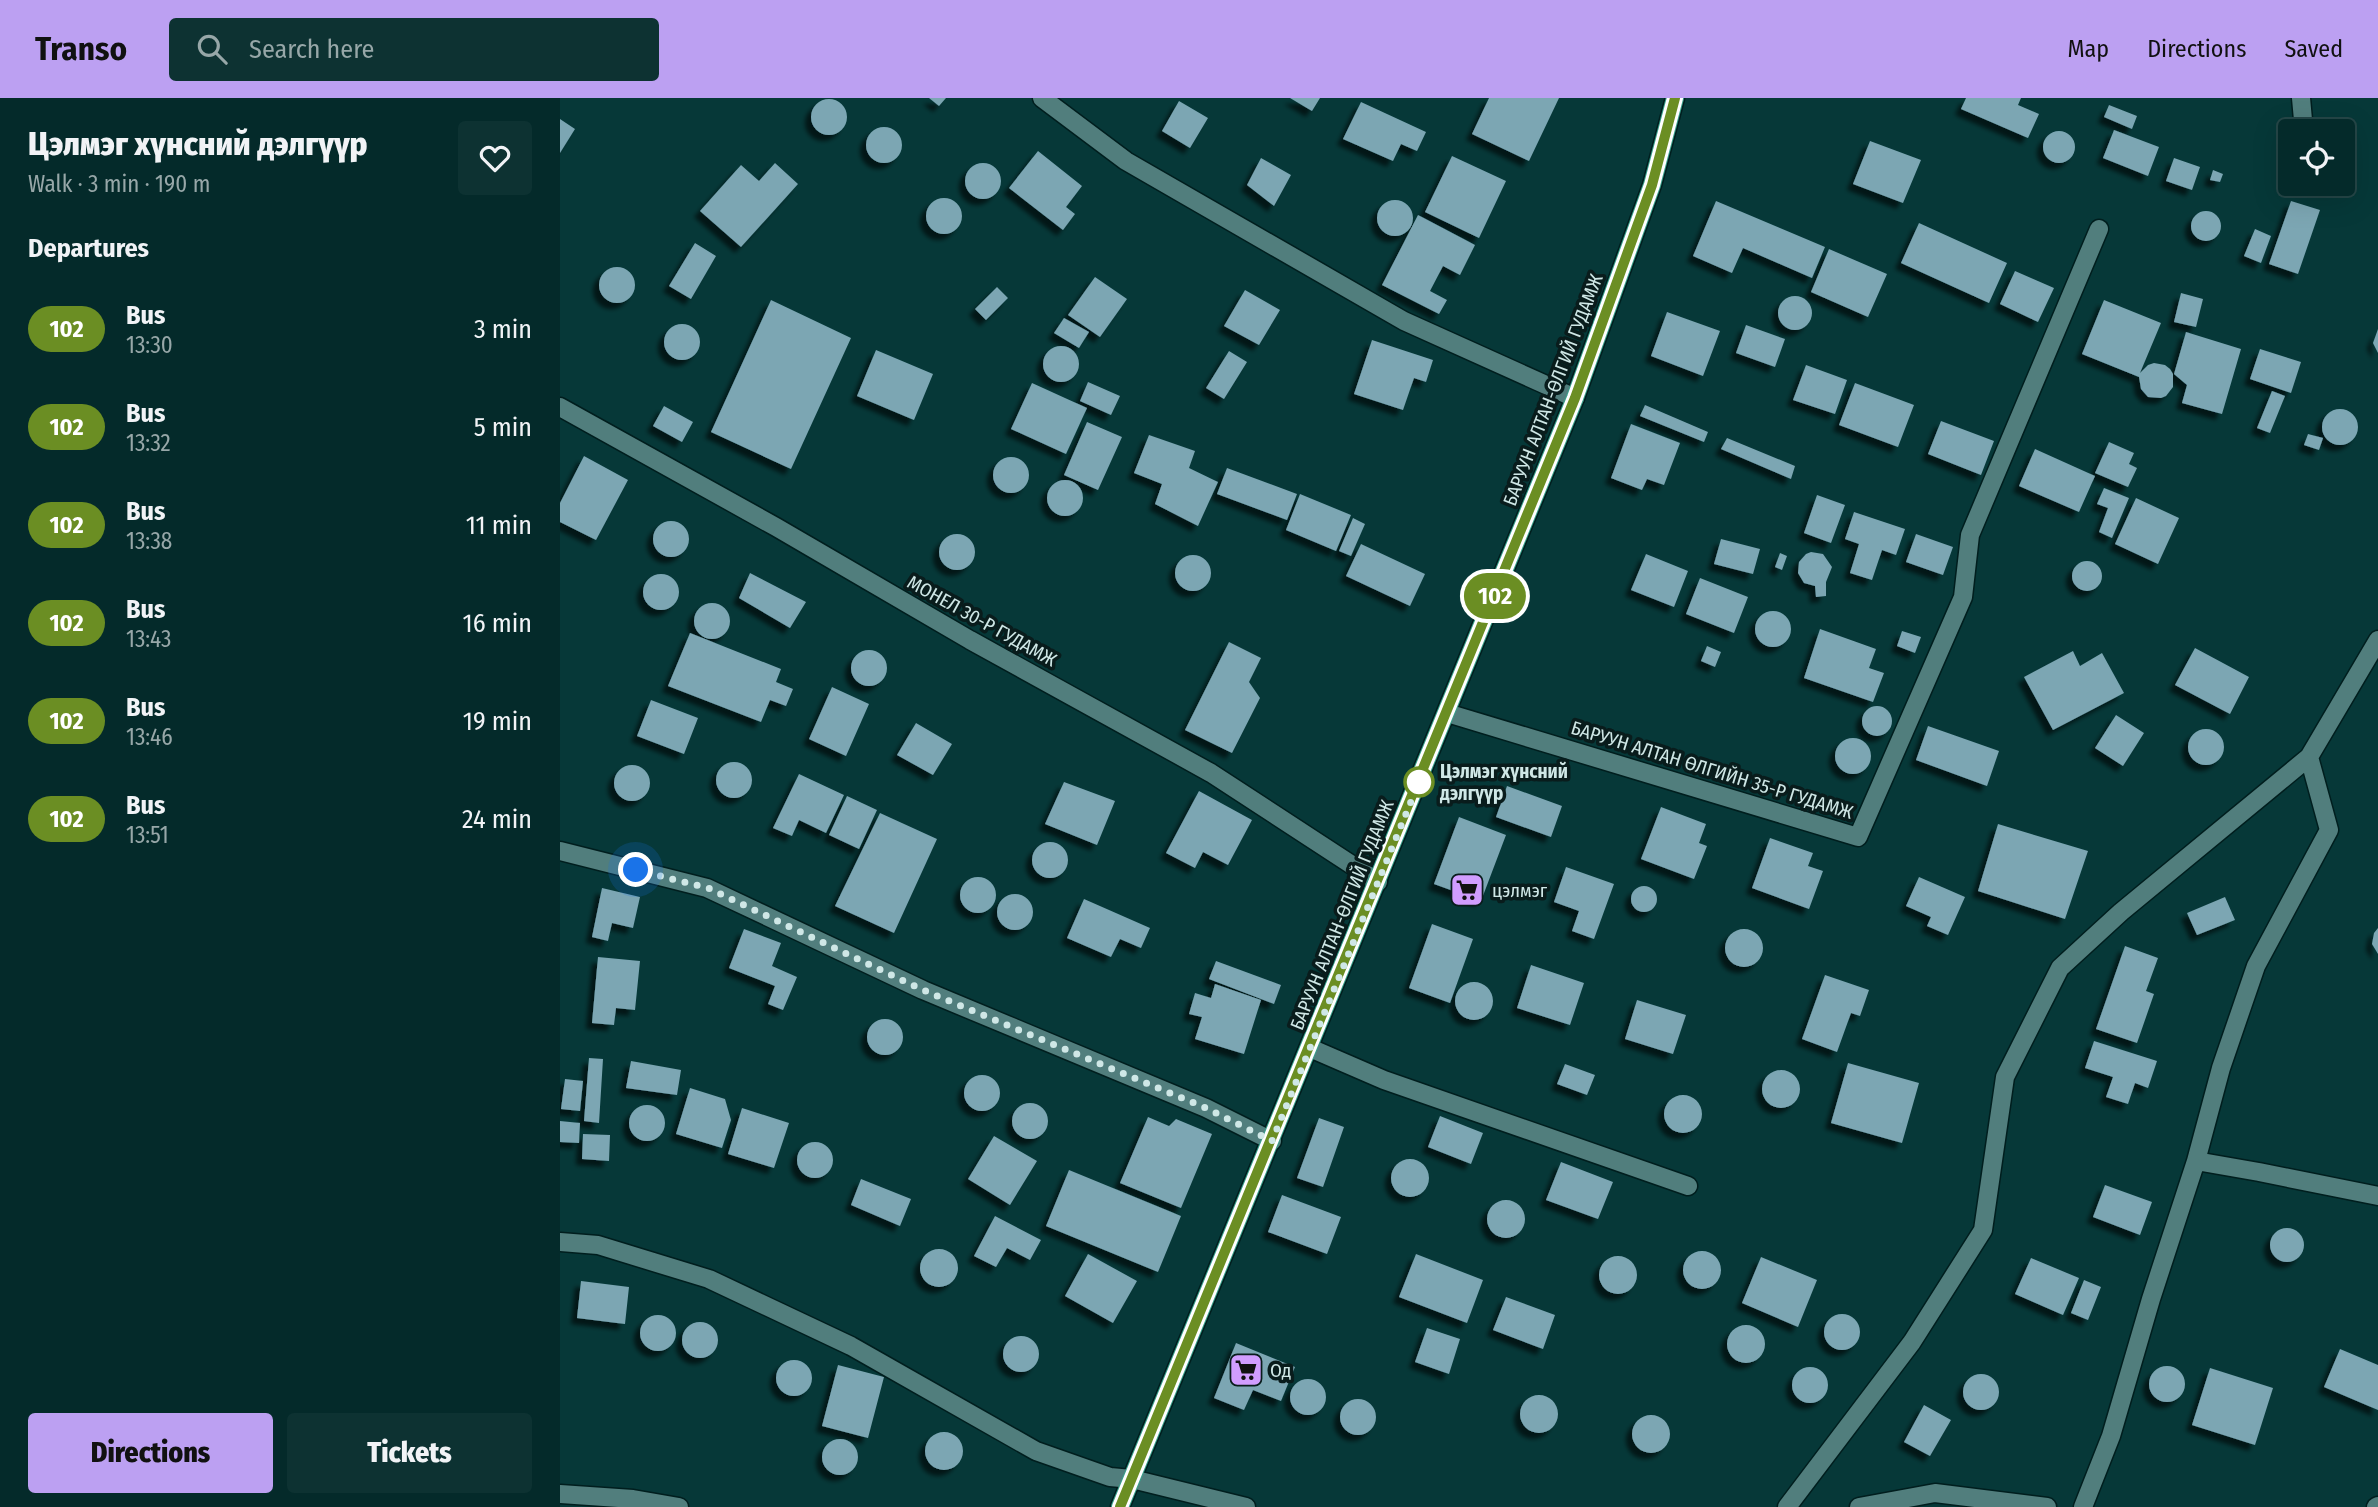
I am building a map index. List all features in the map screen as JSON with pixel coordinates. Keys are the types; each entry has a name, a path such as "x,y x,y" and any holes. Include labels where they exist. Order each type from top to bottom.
{"main road":[{"name":"БАРУУН АЛТАН-ӨЛГИЙ ГУДАМЖ","path":"1120,1507 1575,398 1652,185 1675,98"}],"street":[{"path":"1042,98 1126,161 1404,321 1575,398"},
{"path":"2301,98 2303,119"},
{"name":"БАРУУН АЛТАН ӨЛГИЙН 35-Р ГУДАМЖ","path":"1447,713 1858,837 1963,597 1970,535 2099,229"},
{"name":"МОНЕЛ 30-Р ГУДАМЖ","path":"560,408 1211,773 1378,883"},
{"path":"1787,1507 1912,1342 1983,1230 2005,1077 2060,968 2121,912 2309,757 2378,640"},
{"path":"2083,1507 2111,1436 2151,1299 2196,1161 2221,1068 2256,966 2329,830 2309,757"},
{"path":"560,851 708,888 923,990 1206,1108 1272,1141"},
{"path":"1310,1048 1384,1080 1688,1186"},
{"path":"2196,1161 2378,1196"},
{"path":"560,1242 598,1245 709,1279 852,1346 1036,1451 1110,1477 1132,1479 1246,1507"},
{"path":"1859,1507 1936,1493 2047,1507"},
{"path":"560,1494 633,1499 679,1507"}],"building":[{"path":"929,98 946,98 939,106"},
{"path":"1290,98 1320,98 1312,111"},
{"path":"1489,98 1559,98 1529,161 1472,134"},
{"path":"1966,98 2021,98 2018,105 2039,114 2028,138 1961,109"},
{"path":"829,99 842,104 847,117 842,130 829,135 816,130 811,117 816,104"},
{"path":"1179,101 1208,118 1190,148 1162,131"},
{"path":"1361,102 1426,132 1417,151 1401,144 1393,161 1343,139"},
{"path":"2109,105 2137,116 2132,129 2104,117"},
{"path":"560,119 575,129 560,153"},
{"path":"884,127 897,132 902,145 897,158 884,163 871,158 866,145 871,132"},
{"path":"2114,130 2159,147 2148,176 2103,158"},
{"path":"2059,131 2071,135 2075,147 2071,159 2059,163 2047,159 2043,147 2047,135"},
{"path":"1870,141 1921,160 1903,203 1853,184"},
{"path":"1038,151 1082,186 1066,207 1075,214 1063,230 1009,188"},
{"path":"1452,156 1506,181 1479,238 1425,212"},
{"path":"1261,158 1291,175 1274,206 1247,185"},
{"path":"2174,158 2200,167 2192,190 2166,181"},
{"path":"775,163 798,184 741,247 700,211 741,165 759,181"},
{"path":"983,163 996,168 1001,181 996,194 983,199 970,194 965,181 970,168"},
{"path":"2213,170 2223,174 2220,182 2210,180"},
{"path":"944,198 957,203 962,216 957,229 944,234 931,229 926,216 931,203"},
{"path":"1395,200 1407,206 1413,218 1407,230 1395,236 1383,230 1377,218 1383,206"},
{"path":"1716,201 1825,247 1812,278 1743,248 1732,273 1693,256"},
{"path":"2291,201 2320,210 2298,274 2269,264"},
{"path":"2206,211 2217,215 2221,226 2217,237 2206,241 2195,237 2191,226 2195,215"},
{"path":"1418,215 1475,245 1460,275 1443,266 1430,291 1447,300 1439,314 1382,285"},
{"path":"1919,223 2007,263 1989,303 1901,263"},
{"path":"2255,229 2271,236 2261,263 2244,256"},
{"path":"695,243 716,256 691,299 669,286"},
{"path":"1829,249 1887,274 1868,317 1811,292"},
{"path":"617,267 630,272 635,285 630,298 617,303 604,298 599,285 604,272"},
{"path":"2015,271 2054,288 2038,322 2000,304"},
{"path":"1095,277 1127,299 1100,337 1068,315"},
{"path":"997,287 1008,298 986,320 975,309"},
{"path":"1245,290 1280,310 1259,345 1224,326"},
{"path":"2181,293 2203,299 2196,327 2174,322"},
{"path":"1795,296 1807,301 1812,313 1807,325 1795,330 1783,325 1778,313 1783,301"},
{"path":"771,300 851,338 791,469 711,432"},
{"path":"2104,300 2161,323 2140,373 2154,363 2170,369 2173,374 2173,387 2166,396 2148,397 2141,389 2139,377 2082,354"},
{"path":"1667,312 1720,331 1703,376 1651,356"},
{"path":"1064,318 1089,332 1079,348 1054,333"},
{"path":"682,324 695,329 700,342 695,355 682,360 669,355 664,342 669,329"},
{"path":"1746,325 1785,339 1775,367 1736,353"},
{"path":"2378,329 2378,353 2373,343"},
{"path":"2186,332 2241,349 2222,414 2182,403 2187,385 2174,374"},
{"path":"1372,340 1433,360 1426,382 1414,378 1403,410 1354,394"},
{"path":"1061,346 1074,351 1079,364 1074,377 1061,382 1048,377 1043,364 1048,351"},
{"path":"2260,349 2301,362 2291,393 2250,379"},
{"path":"876,350 933,374 914,420 857,396"},
{"path":"1229,351 1247,362 1224,399 1206,388"},
{"path":"1806,365 1847,380 1835,414 1793,400"},
{"path":"1088,382 1120,396 1111,415 1080,401"},
{"path":"1032,383 1087,408 1066,454 1011,429"},
{"path":"1855,383 1914,405 1898,447 1839,425"},
{"path":"2272,391 2285,396 2270,433 2257,428"},
{"path":"1645,405 1708,432 1704,442 1640,416"},
{"path":"664,406 693,422 682,442 653,426"},
{"path":"2340,409 2352,415 2358,427 2352,439 2340,445 2328,439 2322,427 2328,415"},
{"path":"1941,421 1994,441 1981,475 1928,454"},
{"path":"1087,422 1122,437 1098,490 1064,475"},
{"path":"1631,424 1680,443 1664,485 1647,479 1642,490 1611,478"},
{"path":"2308,434 2323,438 2319,450 2304,445"},
{"path":"1149,435 1195,451 1189,468 1218,482 1198,526 1155,504 1162,484 1134,473"},
{"path":"1727,438 1795,466 1791,479 1721,449"},
{"path":"2109,442 2134,453 2129,464 2137,468 2128,487 2095,473"},
{"path":"2035,449 2095,476 2079,512 2019,486"},
{"path":"584,456 628,480 596,540 560,522 560,503"},
{"path":"1011,457 1024,462 1029,475 1024,488 1011,493 998,488 993,475 998,462"},
{"path":"1227,468 1297,494 1287,520 1217,494"},
{"path":"1065,480 1078,485 1083,498 1078,511 1065,516 1052,511 1047,498 1052,485"},
{"path":"2104,488 2129,498 2112,538 2099,532 2108,508 2097,504"},
{"path":"1300,494 1351,515 1336,551 1286,530"},
{"path":"1817,495 1845,505 1831,543 1804,533"},
{"path":"2136,498 2179,518 2158,564 2115,544"},
{"path":"1854,512 1905,529 1896,555 1882,550 1872,580 1850,573 1859,544 1845,539"},
{"path":"1353,518 1365,524 1351,556 1339,551"},
{"path":"671,521 683,527 689,539 683,551 671,557 659,551 653,539 659,527"},
{"path":"957,534 970,539 975,552 970,565 957,570 944,565 939,552 944,539"},
{"path":"1916,534 1953,547 1943,575 1906,562"},
{"path":"1721,539 1760,549 1753,574 1714,564"},
{"path":"1361,544 1425,574 1410,606 1346,576"},
{"path":"1811,552 1823,554 1832,567 1826,582 1826,596 1816,597 1815,586 1804,583 1798,573 1799,562"},
{"path":"1780,553 1787,556 1782,570 1775,567"},
{"path":"1646,554 1688,571 1674,607 1631,590"},
{"path":"1193,555 1206,560 1211,573 1206,586 1193,591 1180,586 1175,573 1180,560"},
{"path":"2087,561 2093,562 2101,570 2101,582 2093,590 2087,591 2081,590 2073,582 2072,576 2073,570 2081,562"},
{"path":"750,573 806,602 790,628 739,598"},
{"path":"661,574 673,580 679,592 673,604 661,610 649,604 643,592 649,580"},
{"path":"1700,578 1748,597 1734,633 1686,614"},
{"path":"712,603 725,608 730,621 725,634 712,639 699,634 694,621 699,608"},
{"path":"1773,611 1786,616 1791,629 1786,642 1773,647 1760,642 1755,629 1760,616"},
{"path":"1820,629 1876,649 1869,668 1884,673 1873,702 1804,678"},
{"path":"1902,631 1921,637 1915,653 1897,646"},
{"path":"690,633 781,669 776,682 793,689 786,706 770,700 761,722 668,686"},
{"path":"1229,642 1261,658 1249,682 1260,698 1232,753 1185,730"},
{"path":"1707,646 1721,652 1715,667 1701,661"},
{"path":"2195,648 2249,677 2230,714 2175,685"},
{"path":"869,650 882,655 887,668 882,681 869,686 856,681 851,668 856,655"},
{"path":"2073,651 2080,666 2102,653 2124,693 2053,730 2024,677"},
{"path":"832,687 869,704 846,756 809,739"},
{"path":"651,700 698,718 684,754 637,736"},
{"path":"1877,706 1883,707 1891,715 1891,727 1883,735 1877,736 1871,735 1863,727 1862,721 1863,715 1871,707"},
{"path":"2116,715 2144,733 2123,766 2095,748"},
{"path":"916,723 952,744 933,775 897,755"},
{"path":"1928,726 1999,751 1987,786 1916,760"},
{"path":"2206,729 2219,734 2224,747 2219,760 2206,765 2193,760 2188,747 2193,734"},
{"path":"1853,738 1866,743 1871,756 1866,769 1853,774 1840,769 1835,756 1840,743"},
{"path":"734,762 747,767 752,780 747,793 734,798 721,793 716,780 721,767"},
{"path":"632,765 644,771 650,783 644,795 632,801 620,795 614,783 620,771"},
{"path":"799,774 844,795 826,833 799,820 792,836 773,828"},
{"path":"1064,782 1115,801 1097,845 1045,824"},
{"path":"1507,786 1562,806 1551,837 1496,817"},
{"path":"1199,791 1252,820 1228,865 1203,852 1195,868 1166,853"},
{"path":"847,796 877,810 859,849 829,835"},
{"path":"1661,807 1706,824 1699,843 1707,846 1694,879 1641,859"},
{"path":"880,813 937,839 894,933 835,906"},
{"path":"1459,817 1506,835 1481,901 1434,884"},
{"path":"1998,824 2088,851 2065,919 1978,891"},
{"path":"1770,838 1813,853 1808,866 1823,871 1809,909 1752,888"},
{"path":"1050,842 1062,848 1068,860 1062,872 1050,878 1038,872 1032,860 1038,848"},
{"path":"1566,867 1614,884 1594,939 1572,931 1579,911 1554,902"},
{"path":"978,877 991,882 996,895 991,908 978,913 965,908 960,895 965,882"},
{"path":"1919,877 1965,897 1948,935 1927,926 1931,917 1906,906"},
{"path":"1644,886 1653,890 1657,899 1653,908 1644,912 1635,908 1631,899 1635,890"},
{"path":"602,888 640,897 633,928 612,923 608,941 592,937"},
{"path":"1015,894 1028,899 1033,912 1028,925 1015,930 1002,925 997,912 1002,899"},
{"path":"2225,897 2235,920 2197,935 2187,913"},
{"path":"1084,899 1150,928 1141,948 1120,939 1111,957 1067,938"},
{"path":"1432,924 1473,939 1450,1003 1409,988"},
{"path":"2378,928 2378,954 2372,944"},
{"path":"744,929 781,943 772,966 797,977 783,1010 768,1004 775,986 729,968"},
{"path":"1744,929 1757,935 1763,948 1757,961 1744,967 1731,961 1725,948 1731,935"},
{"path":"2125,946 2158,958 2146,991 2154,994 2137,1043 2096,1029"},
{"path":"598,957 640,961 635,1010 616,1008 614,1025 592,1023"},
{"path":"1216,961 1281,985 1274,1004 1209,979"},
{"path":"1531,965 1584,983 1570,1025 1517,1008"},
{"path":"1825,975 1869,990 1860,1016 1851,1013 1837,1052 1802,1039"},
{"path":"1474,982 1487,988 1493,1001 1487,1014 1474,1020 1461,1014 1455,1001 1461,988"},
{"path":"1215,984 1261,1000 1244,1054 1195,1039 1202,1017 1189,1014 1195,993 1211,998"},
{"path":"1637,1000 1686,1015 1673,1054 1625,1039"},
{"path":"885,1019 898,1024 903,1037 898,1050 885,1055 872,1050 867,1037 872,1024"},
{"path":"2094,1041 2157,1061 2148,1088 2135,1083 2128,1104 2106,1097 2113,1077 2085,1068"},
{"path":"589,1058 603,1059 599,1123 584,1121"},
{"path":"631,1061 681,1070 677,1095 626,1088"},
{"path":"1848,1063 1919,1083 1902,1143 1831,1123"},
{"path":"1565,1064 1595,1075 1587,1095 1557,1084"},
{"path":"1781,1070 1794,1076 1800,1089 1794,1102 1781,1108 1768,1102 1762,1089 1768,1076"},
{"path":"982,1075 995,1080 1000,1093 995,1106 982,1111 969,1106 964,1093 969,1080"},
{"path":"565,1079 583,1081 580,1111 561,1109"},
{"path":"690,1088 725,1099 731,1120 722,1148 676,1134"},
{"path":"1683,1095 1696,1101 1702,1114 1696,1127 1683,1133 1670,1127 1664,1114 1670,1101"},
{"path":"1030,1103 1043,1108 1048,1121 1043,1134 1030,1139 1017,1134 1012,1121 1017,1108"},
{"path":"647,1105 660,1110 665,1123 660,1136 647,1141 634,1136 629,1123 634,1110"},
{"path":"742,1108 789,1123 774,1168 728,1154"},
{"path":"1440,1116 1483,1133 1471,1164 1428,1147"},
{"path":"1148,1117 1169,1126 1176,1119 1212,1134 1181,1208 1120,1183"},
{"path":"1319,1118 1344,1127 1323,1187 1297,1178"},
{"path":"560,1121 580,1123 579,1143 560,1142"},
{"path":"583,1134 610,1135 609,1161 582,1159"},
{"path":"994,1136 1037,1161 1010,1205 968,1179"},
{"path":"815,1142 828,1147 833,1160 828,1173 815,1178 802,1173 797,1160 802,1147"},
{"path":"1410,1159 1423,1165 1429,1178 1423,1191 1410,1197 1397,1191 1391,1178 1397,1165"},
{"path":"1561,1162 1613,1182 1598,1219 1546,1200"},
{"path":"1069,1170 1181,1216 1158,1272 1046,1226"},
{"path":"861,1179 911,1199 900,1226 851,1205"},
{"path":"2105,1185 2152,1202 2140,1235 2093,1217"},
{"path":"1282,1195 1341,1217 1327,1254 1268,1232"},
{"path":"1506,1200 1519,1206 1525,1219 1519,1232 1506,1238 1493,1232 1487,1219 1493,1206"},
{"path":"995,1216 1041,1240 1030,1260 1007,1248 996,1267 974,1256"},
{"path":"2287,1228 2299,1233 2304,1245 2299,1257 2287,1262 2275,1257 2270,1245 2275,1233"},
{"path":"939,1249 952,1255 958,1268 952,1281 939,1287 926,1281 920,1268 926,1255"},
{"path":"1702,1251 1715,1257 1721,1270 1715,1283 1702,1289 1689,1283 1683,1270 1689,1257"},
{"path":"1088,1254 1137,1281 1113,1323 1065,1296"},
{"path":"1416,1254 1483,1280 1467,1323 1399,1297"},
{"path":"1618,1256 1631,1262 1637,1275 1631,1288 1618,1294 1605,1288 1599,1275 1605,1262"},
{"path":"1761,1257 1817,1280 1798,1327 1742,1303"},
{"path":"2031,1258 2079,1278 2063,1315 2015,1294"},
{"path":"2084,1280 2101,1287 2088,1320 2071,1313"},
{"path":"581,1281 629,1287 625,1324 577,1318"},
{"path":"1506,1297 1555,1315 1543,1349 1493,1330"},
{"path":"1842,1314 1855,1319 1860,1332 1855,1345 1842,1350 1829,1345 1824,1332 1829,1319"},
{"path":"658,1315 671,1320 676,1333 671,1346 658,1351 645,1346 640,1333 645,1320"},
{"path":"700,1322 713,1327 718,1340 713,1353 700,1358 687,1353 682,1340 687,1327"},
{"path":"1746,1325 1759,1331 1765,1344 1759,1357 1746,1363 1733,1357 1727,1344 1733,1331"},
{"path":"1427,1328 1460,1339 1449,1374 1415,1362"},
{"path":"1021,1336 1034,1341 1039,1354 1034,1367 1021,1372 1008,1367 1003,1354 1008,1341"},
{"path":"1236,1343 1295,1367 1281,1401 1253,1390 1244,1410 1214,1398"},
{"path":"2340,1349 2378,1365 2378,1410 2324,1387"},
{"path":"794,1360 807,1365 812,1378 807,1391 794,1396 781,1391 776,1378 781,1365"},
{"path":"838,1365 884,1377 868,1438 822,1426"},
{"path":"2167,1366 2180,1371 2185,1384 2180,1397 2167,1402 2154,1397 2149,1384 2154,1371"},
{"path":"1810,1367 1822,1373 1828,1385 1822,1397 1810,1403 1798,1397 1792,1385 1798,1373"},
{"path":"2210,1368 2273,1388 2255,1445 2192,1425"},
{"path":"1981,1374 1994,1379 1999,1392 1994,1405 1981,1410 1968,1405 1963,1392 1968,1379"},
{"path":"1308,1379 1321,1384 1326,1397 1321,1410 1308,1415 1295,1410 1290,1397 1295,1384"},
{"path":"1539,1395 1552,1401 1558,1414 1552,1427 1539,1433 1526,1427 1520,1414 1526,1401"},
{"path":"1358,1399 1371,1404 1376,1417 1371,1430 1358,1435 1345,1430 1340,1417 1345,1404"},
{"path":"1924,1405 1951,1420 1930,1456 1904,1442"},
{"path":"1651,1415 1664,1421 1670,1434 1664,1447 1651,1453 1638,1447 1632,1434 1638,1421"},
{"path":"944,1432 957,1438 963,1451 957,1464 944,1470 931,1464 925,1451 931,1438"},
{"path":"840,1439 853,1444 858,1457 853,1470 840,1475 827,1470 822,1457 827,1444"}],"bus line":[{"name":"102","path":"1120,1507 1575,398 1652,185 1675,98"}],"place":[{"name":"Цэлмэг хүнсний дэлгүүр","path":"1419,782"},
{"name":"цэлмэг","path":"1467,890"},
{"name":"Од","path":"1246,1370"}],"route":[{"path":"636,870 708,888 923,990 1206,1108 1272,1141 1419,782"}]}
